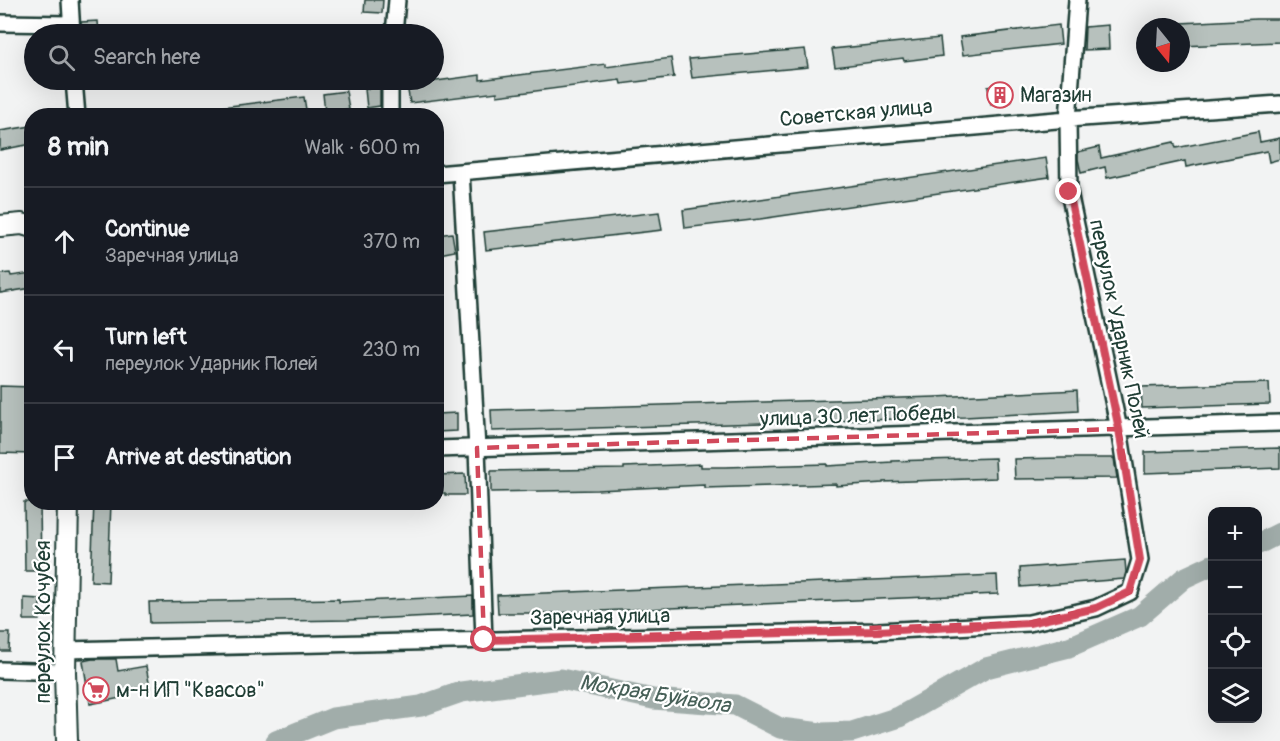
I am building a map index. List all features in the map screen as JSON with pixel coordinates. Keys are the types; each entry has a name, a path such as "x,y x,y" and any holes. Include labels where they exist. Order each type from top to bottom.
{"main road":[{"path":"0,226 24,225"},
{"name":"переулок Кочубея","path":"68,510 65,672 68,741"}],"street":[{"path":"70,0 71,24"},
{"path":"395,24 398,0"},
{"name":"переулок Ударник Полей","path":"1077,0 1068,118 1069,192 1119,429 1140,560 1130,592"},
{"path":"0,24 24,26"},
{"path":"75,90 76,108"},
{"path":"390,90 390,108"},
{"name":"Советская улица","path":"444,173 1068,118 1280,104"},
{"path":"461,172 477,448 484,640"},
{"name":"улица 30 лет Победы","path":"444,449 1280,423"},
{"name":"Заречная улица","path":"65,650 878,631 1029,623 1096,608 1130,592"},
{"path":"0,670 65,672"}],"highlighted area":[{"path":"1119,429 1140,560 1130,592 1096,608 1029,623 484,640 477,448"}],"building":[{"path":"365,0 383,0 382,13 364,12"},
{"path":"1280,19 1280,42 1190,46 1190,23"},
{"path":"98,21 98,24 81,24 81,22"},
{"path":"1059,25 1061,44 963,55 960,37"},
{"path":"1108,25 1109,49 1084,50 1085,27"},
{"path":"940,38 942,56 904,61 903,58 835,67 832,49"},
{"path":"805,49 808,67 692,78 689,59"},
{"path":"671,58 674,77 621,84 620,80 497,96 497,92 410,103 408,90 444,90 444,80 480,75 480,80 606,64 606,67"},
{"name":"Магазин","path":"1008,84 1011,102 991,105 988,87"},
{"path":"365,90 380,90 380,106 367,108"},
{"path":"346,91 349,108 325,108 323,94"},
{"path":"304,97 306,108 213,108"},
{"path":"24,127 24,146 0,150 0,131"},
{"path":"1258,132 1260,142 1280,138 1280,159 1269,162 1267,151 1186,167 1185,161 1107,178 1105,167 1081,173 1078,159 1078,152 1099,147 1101,158 1174,142 1176,148"},
{"path":"1046,158 1049,177 685,228 683,210"},
{"path":"659,212 662,230 486,250 484,232"},
{"path":"452,233 455,251 444,253 444,234"},
{"path":"10,273 11,276 24,274 24,289 0,293 0,274"},
{"path":"1269,383 1270,404 1142,408 1141,387"},
{"path":"0,386 24,387 24,454 0,453"},
{"path":"1077,390 1078,411 965,417 492,431 491,410 936,397"},
{"path":"457,413 457,431 444,432 444,414"},
{"path":"1280,448 1280,468 1145,473 1145,452"},
{"path":"995,458 996,478 836,486 836,484 705,488 705,485 491,492 491,471 624,469 624,467 701,464 701,467 827,464 827,466 892,461"},
{"path":"1114,458 1117,478 1015,479 1014,459"},
{"path":"465,474 466,495 445,495 444,475"},
{"path":"24,510 40,510 41,571 25,571"},
{"path":"94,510 111,510 108,582 91,581"},
{"path":"1125,560 1124,579 1021,587 1020,568"},
{"path":"997,575 998,594 552,613 498,613 497,595"},
{"path":"473,596 473,614 349,620 150,623 149,602 339,599 339,602"},
{"path":"24,598 40,599 40,620 24,620"},
{"path":"0,633 10,633 9,651 0,651"},
{"path":"116,659 118,671 146,666 150,688 120,693 121,698 90,704 83,661"}],"waterway":[{"name":"Мокрая Буйвола","path":"1262,542 1280,533"},
{"name":"Мокрая Буйвола","path":"276,741 333,718 421,706 461,692 561,679 653,699 735,705 780,728 821,733 852,732 899,717 986,668 1069,647 1140,616 1184,578 1208,567"}],"place":[{"name":"Магазин","path":"1000,95"},
{"name":"м-н ИП \"Квасов\"","path":"96,690"}],"route":[{"path":"484,640 878,631 1029,623 1096,608 1130,592 1140,560 1119,429 1069,192"}]}
